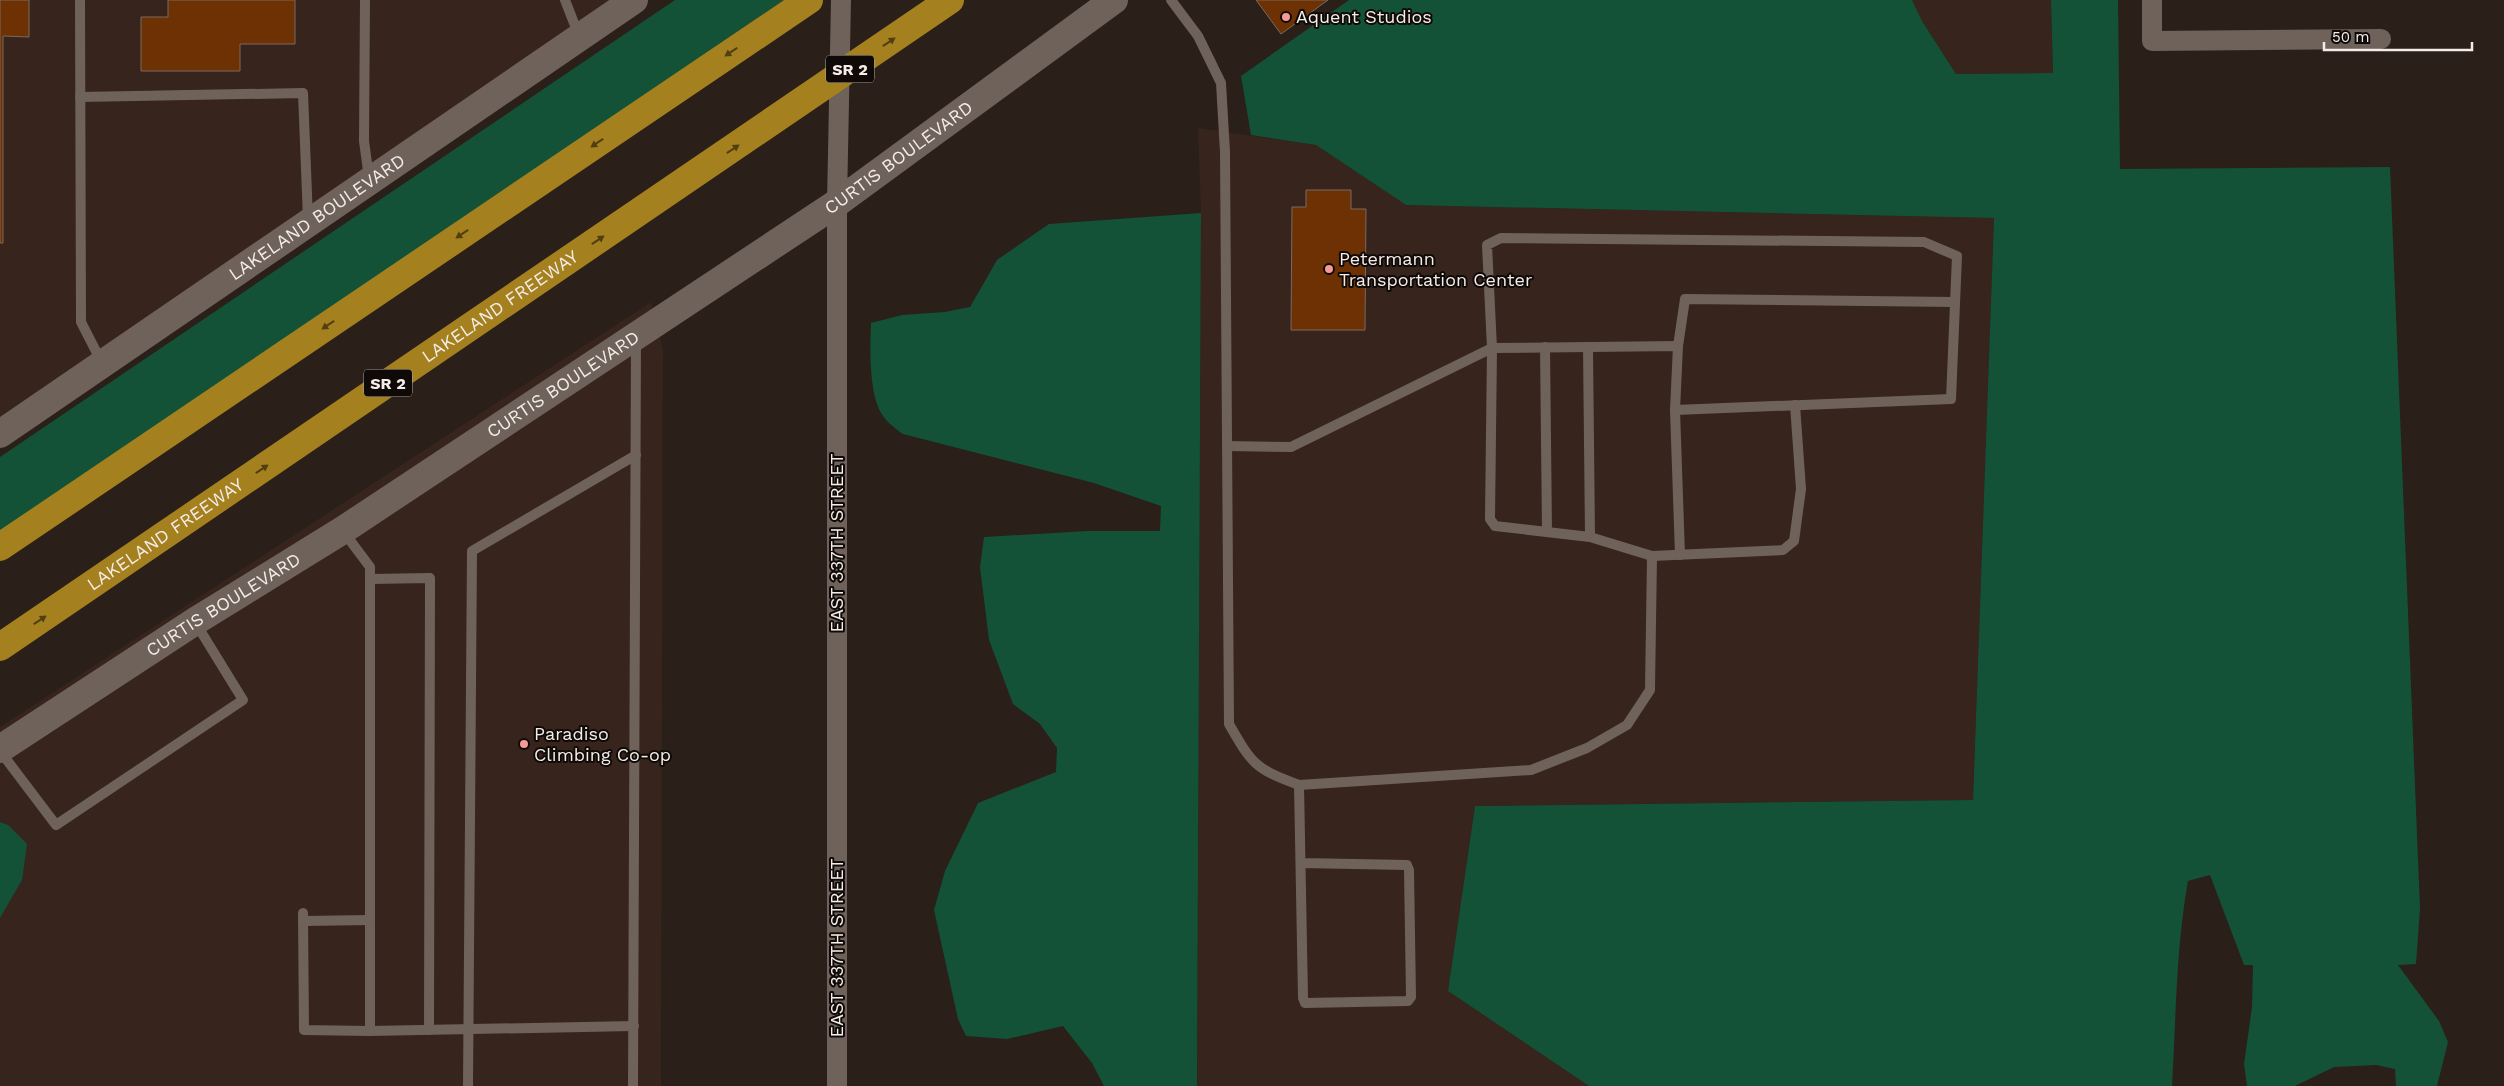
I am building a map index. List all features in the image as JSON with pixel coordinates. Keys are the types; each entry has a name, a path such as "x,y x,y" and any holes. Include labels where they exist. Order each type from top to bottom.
{"highway":[{"path":"0,547 809,0"},
{"name":"LAKELAND FREEWAY","path":"0,647 950,0"}],"street":[{"name":"LAKELAND BOULEVARD","path":"0,434 634,0"},
{"name":"EAST 337TH STREET","path":"837,1086 840,0"},
{"name":"CURTIS BOULEVARD","path":"0,750 194,622 343,530 838,203 1114,0"},
{"path":"2152,0 2152,42 2381,38"}],"lane":[{"path":"80,0 81,322 103,364"},
{"path":"365,0 364,141 369,181"},
{"path":"565,0 580,37"},
{"path":"1170,0 1198,36 1221,83 1225,152 1229,724 1247,755 1267,774 1299,785 1531,770 1587,748 1627,726 1650,690 1652,556"},
{"path":"80,97 303,93 308,223"},
{"path":"1675,410 1795,405 1951,399 1957,256 1924,242 1501,238 1487,245 1492,348 1490,519 1495,526 1590,537 1652,556 1783,550 1794,541 1801,489 1795,405"},
{"path":"1680,555 1675,410 1678,346 1685,299 1955,302"},
{"path":"633,1086 636,337"},
{"path":"1227,446 1291,447 1492,348 1678,346"},
{"path":"1588,347 1590,537"},
{"path":"1545,348 1547,532"},
{"path":"468,1086 472,551 636,455"},
{"path":"343,530 370,567 370,1030"},
{"path":"370,579 430,578 429,1030"},
{"path":"0,750 56,825 243,700 194,622"},
{"path":"1299,785 1303,998 1305,1003 1408,1001 1411,997 1409,870 1407,865 1301,862"},
{"path":"370,920 303,917 304,1030 468,1030 634,1026"}],"shaded area":[{"path":"0,0 612,0 0,419"},
{"path":"1912,0 2051,0 2053,73 1956,74 1922,21"},
{"path":"1198,128 1316,145 1406,205 1994,218 1973,800 1475,806 1448,991 1589,1086 1197,1086 1201,213"},
{"path":"651,302 663,348 661,1086 0,1086 0,727"}],"green space":[{"path":"675,0 784,0 0,534 0,457"},
{"path":"1349,0 1912,0 1922,21 1956,74 2053,73 2051,0 2118,0 2120,169 2390,167 2420,909 2416,964 2398,965 2439,1021 2448,1042 2437,1086 2396,1086 2395,1069 2376,1065 2334,1067 2295,1086 2247,1086 2244,1064 2252,1007 2253,965 2244,965 2210,875 2188,881 2179,957 2172,1086 1589,1086 1448,991 1475,806 1973,800 1994,218 1406,205 1316,145 1251,135 1241,76"},
{"path":"1201,213 1197,1086 1104,1086 1092,1063 1063,1026 1007,1039 966,1036 958,1019 934,910 945,871 978,803 1056,772 1057,748 1040,724 1013,704 989,640 980,567 984,537 1087,531 1160,531 1161,506 1094,483 903,434 884,417 879,409 873,390 870,343 871,323 902,315 945,312 970,307 997,260 1049,224"},
{"path":"0,822 8,825 27,844 22,880 0,918"}],"building":[{"path":"0,0 29,0 29,37 3,36 3,243 0,243"},
{"path":"168,0 295,0 295,44 240,44 240,71 141,71 141,17 168,17"},
{"name":"Aquent Studios","path":"1256,0 1328,0 1281,34"},
{"name":"Petermann Transportation Center","path":"1306,190 1351,190 1351,209 1366,209 1365,330 1291,330 1292,207 1306,207"}],"place":[{"name":"Aquent Studios","path":"1286,17"},
{"name":"Petermann Transportation Center","path":"1329,269"},
{"name":"Paradiso Climbing Co-op","path":"524,744"}]}
